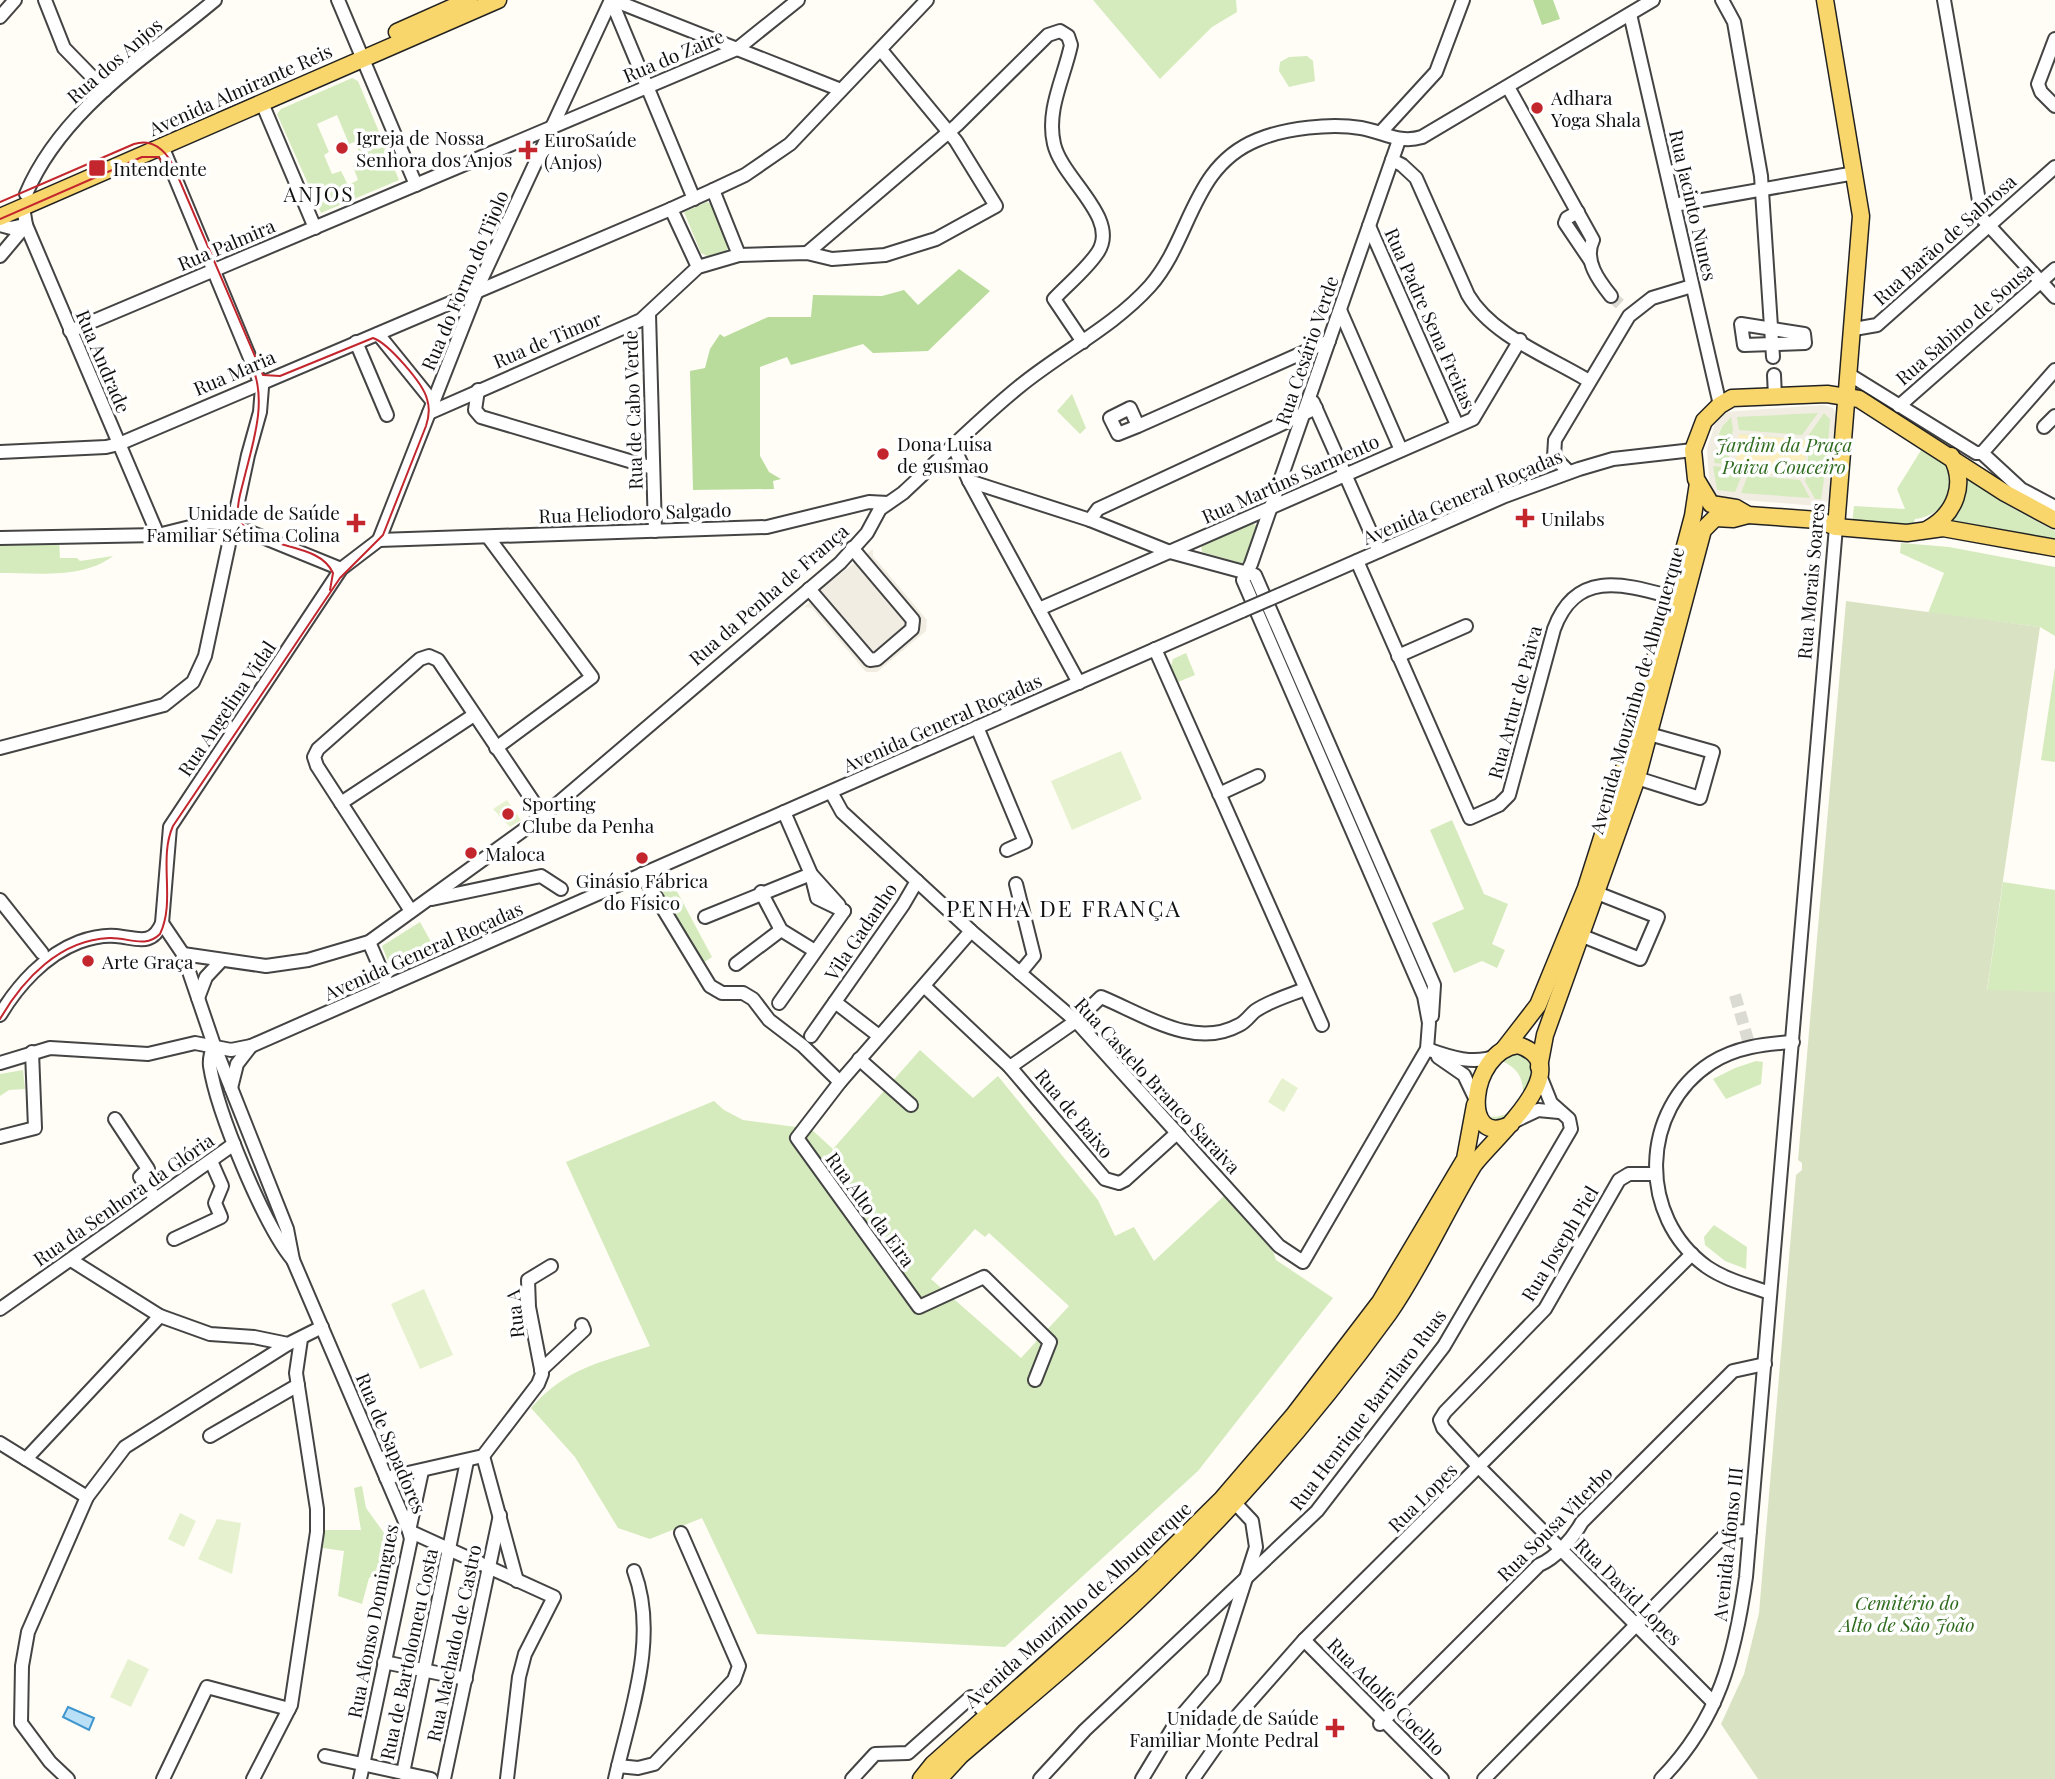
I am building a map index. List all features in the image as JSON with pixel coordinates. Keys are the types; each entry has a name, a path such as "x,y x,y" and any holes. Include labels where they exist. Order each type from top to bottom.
{"main road":[{"name":"Avenida Almirante Reis","path":"160,141 262,103 469,0"},
{"name":"Avenida Almirante Reis","path":"0,205 24,200 361,54 498,0"},
{"name":"Rua Morais Soares","path":"1825,0 1855,173 1861,232 1836,527"},
{"name":"Avenida Almirante Reis","path":"6,226 24,200"},
{"path":"1693,450 1700,429 1720,405 1732,398 1848,395 1951,456 2005,493 2055,520"},
{"name":"Avenida Mouzinho de Albuquerque","path":"1678,599 1698,483 1693,450"},
{"path":"1923,531 1944,518 1956,497 1958,473 1951,456"},
{"path":"1698,483 1711,504 1736,508 1748,515 1818,520 1836,527 1907,533 1943,528 2055,548"},
{"name":"Avenida Mouzinho de Albuquerque","path":"1539,1070 1545,1035 1575,932 1630,776 1678,599 1703,530 1710,521 1748,515"},
{"name":"Avenida Mouzinho de Albuquerque","path":"1501,1052 1538,1005 1575,932"},
{"path":"1513,1046 1525,1047 1535,1057 1539,1070 1532,1095 1513,1123 1498,1128 1483,1124 1476,1112 1475,1100 1481,1078 1501,1052 1513,1046"},
{"name":"Avenida Mouzinho de Albuquerque","path":"921,1779 988,1715 1161,1560 1222,1499 1293,1416 1380,1302 1465,1159 1475,1100"},
{"name":"Avenida Mouzinho de Albuquerque","path":"939,1779 960,1756 1152,1587 1235,1503 1304,1423 1390,1311 1475,1163 1513,1123"}],"street":[{"path":"45,0 64,48 105,90"},
{"name":"Rua dos Anjos","path":"24,200 40,166 63,132 105,90 215,0"},
{"path":"338,0 416,185"},
{"path":"611,0 841,90"},
{"path":"611,0 694,198"},
{"name":"Rua do Forno do Tijolo","path":"379,540 476,292 611,0"},
{"name":"Rua do Zaire","path":"552,127 737,49 798,0"},
{"name":"Rua Maria","path":"0,452 106,447 118,444 745,176 776,155 816,119 928,0"},
{"path":"1381,132 1418,94 1444,56 1463,0"},
{"path":"1399,140 1429,134 1653,0"},
{"path":"1723,0 1734,22 1762,189 1773,351"},
{"path":"1944,0 1982,218 2055,297"},
{"path":"0,17 8,5"},
{"name":"Rua Jacinto Nunes","path":"1630,14 1720,405"},
{"path":"807,253 949,132 1048,35 1055,31 1064,33 1071,45 1052,118 1056,153 1066,174 1099,216 1103,234 1097,252 1054,299 1083,342"},
{"path":"2055,39 2038,87 2055,106"},
{"path":"671,209 698,267 739,255 807,253 824,259 849,259 902,251 952,232 996,206 949,132 881,50"},
{"path":"1508,87 1593,240 1590,250 1597,278 1611,296"},
{"path":"262,103 315,228"},
{"name":"Rua Palmira","path":"70,331 552,127"},
{"name":"Rua da Penha de França","path":"183,954 266,966 308,960 369,942 543,816 809,589 852,548 888,503 954,447 1018,387 1114,320 1151,284 1210,174 1230,154 1268,136 1307,130 1357,127 1381,132 1399,140"},
{"name":"Rua Cesário Verde","path":"1247,572 1399,140"},
{"path":"0,748 155,709 187,689 198,674 205,656 260,412 261,381 160,141"},
{"path":"1392,160 1402,165 1419,183 1473,302 1490,321 1589,381"},
{"name":"Rua Barão de Sabrosa","path":"1854,329 1877,325 2055,167"},
{"path":"1674,205 1855,173"},
{"path":"713,190 739,255"},
{"path":"0,256 6,226 26,225 22,218 24,200"},
{"name":"Rua Andrade","path":"26,225 158,535"},
{"name":"Rua Padre Sena Freitas","path":"1369,226 1457,425"},
{"name":"Rua de Cabo Verde","path":"655,531 649,314 671,289 698,267"},
{"name":"Rua Sabino de Sousa","path":"1899,406 2055,269"},
{"path":"1569,472 1556,462 1554,446 1626,310 1652,298 1692,286"},
{"path":"1340,310 1401,450"},
{"name":"Rua de Timor","path":"431,407 459,399 649,314"},
{"path":"1741,324 1770,330 1804,334 1805,343 1773,351 1744,345 1741,324"},
{"path":"378,334 431,407"},
{"name":"Rua Martins Sarmento","path":"1039,610 1475,416 1520,340"},
{"path":"1138,426 1329,341"},
{"path":"356,342 387,415"},
{"path":"1982,453 2055,371"},
{"path":"1774,375 1775,396"},
{"path":"1850,375 1976,453 1982,453 2021,489 2055,507"},
{"path":"439,386 445,396 459,399"},
{"path":"478,390 475,410 481,417 653,468"},
{"path":"1310,395 1379,551"},
{"path":"1090,520 1098,509 1316,408"},
{"path":"2044,427 2055,415"},
{"path":"954,447 969,481 1079,683"},
{"name":"Avenida General Roçadas","path":"0,1063 50,1048 148,1054 195,1043 230,1050 251,1046 1505,496 1613,459 1693,450"},
{"path":"969,481 1090,520 1170,552 1247,572 1243,580 1325,751 1395,913 1434,985 1435,998 1427,1049"},
{"name":"Rua Heliodoro Salgado","path":"379,540 771,527 869,502 888,503"},
{"path":"0,538 158,535 201,523 233,525 341,569"},
{"name":"Rua Morais Soares","path":"1770,1293 1836,527"},
{"path":"488,537 592,677 496,748"},
{"name":"Rua Angelina Vidal","path":"162,923 166,840 170,827 341,569 379,540"},
{"path":"809,589 870,660 877,659 912,629 913,620 852,548"},
{"path":"1357,561 1398,656 1466,626"},
{"name":"Rua Artur de Paiva","path":"1398,656 1470,818 1499,806 1509,795 1554,629 1565,607 1585,591 1609,584 1625,584 1678,599"},
{"path":"1155,649 1321,1025"},
{"path":"411,911 317,766 314,757 318,749 420,659 429,656 438,660 543,816"},
{"path":"341,803 474,715"},
{"path":"978,727 1025,842 1007,850"},
{"path":"1630,776 1700,798 1713,752 1642,732"},
{"path":"1219,794 1258,776"},
{"name":"Rua Castelo Branco Saraiva","path":"831,792 842,812 971,931 1076,1021 1279,1246 1303,1262 1427,1049"},
{"path":"779,1003 844,911 811,874 784,812"},
{"path":"642,874 710,986 722,993 743,993 753,999 769,1020 803,1046 839,1082 971,931"},
{"path":"705,917 761,891 811,874"},
{"path":"429,900 541,876 561,889"},
{"name":"Vila Gadanho","path":"811,1036 917,881"},
{"path":"1016,884 1034,957 1020,973"},
{"path":"1575,932 1640,959 1658,917 1591,890"},
{"path":"761,891 781,930 814,951"},
{"path":"0,900 42,953"},
{"path":"0,1015 27,978 68,947 101,936 147,940 158,933 162,923"},
{"name":"Rua de Sapadores","path":"162,923 183,954 214,1045 287,1229 293,1261"},
{"path":"736,964 781,930"},
{"path":"369,942 388,986"},
{"path":"197,999 206,977 221,961"},
{"path":"924,986 1010,1067 1076,1021 1101,996 1182,1031 1218,1033 1241,1024 1256,1010 1305,989"},
{"name":"Vila Gadanho","path":"835,1002 880,1036"},
{"path":"1770,1293 1729,1279 1692,1254 1667,1220 1655,1174 1658,1139 1674,1100 1694,1077 1720,1058 1739,1050 1793,1042"},
{"name":"Rua de Sapadores","path":"214,1045 209,1065 234,1144 274,1233 293,1261 409,1531 554,1597 525,1654 519,1676 507,1779"},
{"path":"231,1089 237,1064 251,1046"},
{"path":"1427,1049 1450,1057 1473,1060 1501,1052"},
{"path":"1427,1049 1464,1075 1475,1100"},
{"path":"0,1138 35,1128 32,1052"},
{"path":"859,1059 911,1105"},
{"name":"Rua de Baixo","path":"1010,1067 1097,1170 1111,1182 1125,1180 1177,1133"},
{"name":"Rua Henrique Barrilaro Ruas","path":"1040,1779 1085,1730 1247,1580 1317,1511 1444,1346 1570,1131 1571,1121 1551,1103 1539,1070"},
{"name":"Rua Alto da Eira","path":"839,1082 799,1133 798,1143 919,1307 984,1277 1050,1342 1035,1380"},
{"path":"1513,1123 1538,1110 1559,1112"},
{"path":"115,1119 148,1169 141,1177 153,1195"},
{"name":"Rua da Senhora da Glória","path":"0,1309 234,1144"},
{"path":"174,1239 221,1217 215,1203 222,1186 211,1161"},
{"name":"Rua Joseph Piel","path":"1445,1412 1545,1309 1619,1180 1629,1174 1655,1174"},
{"name":"Rua Lopes","path":"1193,1779 1238,1716 1304,1640 1692,1254"},
{"path":"71,1260 160,1316 210,1334 254,1337 288,1344"},
{"name":"Rua A","path":"541,1370 529,1307 528,1280 551,1266"},
{"name":"Avenida Afonso III","path":"1661,1779 1714,1703 1725,1681 1739,1625 1750,1531 1770,1293"},
{"path":"26,1459 160,1316"},
{"path":"386,1478 483,1456 538,1384 541,1370 584,1330 582,1325"},
{"path":"68,1779 50,1762 21,1723 22,1666 28,1632 87,1497 125,1447 288,1344 322,1327"},
{"path":"253,1779 289,1709 317,1525 296,1373 301,1339"},
{"name":"Rua Sousa Viterbo","path":"1382,1722 1539,1565 1560,1549 1588,1516 1733,1371 1765,1364"},
{"path":"210,1436 298,1385"},
{"name":"Rua David Lopes","path":"1445,1412 1440,1420 1443,1428 1479,1467 1714,1703"},
{"path":"0,1443 87,1497"},
{"path":"483,1456 517,1581"},
{"name":"Rua de Bartolomeu Costa","path":"403,1773 467,1461"},
{"name":"Rua Afonso Domingues","path":"360,1779 411,1539 409,1531 422,1471"},
{"path":"1142,1779 1177,1721 1214,1678 1256,1547 1252,1521 1235,1503"},
{"name":"Rua Machado de Castro","path":"444,1779 499,1515"},
{"path":"1484,1779 1729,1532 1750,1531"},
{"path":"634,1571 641,1591 646,1629 616,1773 654,1763 734,1680 739,1666 681,1533"},
{"name":"Rua Adolfo Coelho","path":"1304,1640 1382,1722 1442,1779"},
{"path":"384,1662 466,1679"},
{"path":"163,1779 207,1687 289,1709"},
{"path":"852,1779 875,1754 908,1753 971,1697 988,1715"},
{"path":"325,1756 431,1779"}],"green space":[{"path":"1093,0 1236,0 1237,12 1212,27 1160,79"},
{"path":"1533,0 1553,0 1560,19 1542,25"},
{"path":"1307,56 1313,61 1315,81 1289,87 1279,71 1280,62 1289,57"},
{"path":"352,78 358,81 399,180 321,213 277,114 281,109","holes":["337,115 349,144 355,142 363,162 353,166 358,180 348,185 341,171 332,174 324,155 329,152 317,124"]},
{"path":"707,202 712,205 729,246 726,251 709,257 701,253 684,212"},
{"path":"959,269 990,291 928,351 873,353 863,344 791,365 787,357 760,367 760,456 769,472 781,479 773,481 774,489 693,490 690,371 705,368 710,349 720,334 724,337 768,317 811,317 813,295 882,296 904,290 918,305"},
{"path":"1072,394 1086,428 1080,434 1057,411"},
{"name":"Jardim da Praça Paiva Couceiro","path":"1821,409 1831,413 1827,492 1822,500 1719,493 1714,483 1711,463 1715,443 1728,415"},
{"path":"1923,447 1940,459 1948,470 1951,488 1944,503 1931,514 1915,519 1912,528 1852,524 1854,506 1905,509 1897,489"},
{"path":"1967,477 2014,509 2055,531 2055,539 1950,520 1964,501"},
{"path":"1251,522 1258,527 1244,564 1202,552 1201,544"},
{"path":"59,539 60,558 77,558 80,561 113,556 88,568 74,571 45,574 0,573 0,540"},
{"path":"1901,543 1949,547 2055,567 2055,636 2040,627 1928,613 1944,573 1900,553"},
{"name":"Cemitério do Alto de São João","path":"1846,601 2040,627 1987,990 2055,992 2055,1779 1758,1779 1721,1724 1744,1674 1759,1613 1796,1175 1802,1170 1802,1163 1798,1160"},
{"path":"1186,653 1195,675 1178,682 1171,666 1173,659"},
{"path":"2055,667 2055,762 2041,760"},
{"path":"1121,751 1142,799 1072,830 1051,781"},
{"name":"Sporting Clube da Penha","path":"507,800 521,820 510,827 493,809"},
{"path":"1452,820 1484,894 1508,904 1492,944 1505,950 1497,968 1482,961 1454,973 1432,923 1464,909 1430,830"},
{"path":"672,882 712,957 703,963 663,895 661,887"},
{"path":"2003,882 2055,890 2055,992 1987,991"},
{"path":"420,922 435,949 391,969 382,946"},
{"path":"920,1050 973,1098 998,1076 1098,1200 1115,1236 1134,1227 1154,1261 1224,1196 1273,1251 1276,1260 1333,1298 1198,1471 1005,1647 757,1634 702,1518 650,1539 618,1528 575,1457 531,1408 544,1394 571,1375 600,1362 650,1346 566,1162 714,1101 743,1120 811,1129 833,1149","holes":["975,1229 985,1237 989,1233 1069,1306 1021,1358 931,1279"]},
{"path":"1511,1052 1527,1055 1531,1076 1521,1101 1499,1123 1484,1116 1498,1116 1509,1112 1518,1103 1523,1091 1517,1072 1501,1061"},
{"path":"1756,1061 1763,1062 1761,1084 1726,1099 1713,1079"},
{"path":"23,1070 25,1089 9,1090 0,1096 0,1074"},
{"path":"1282,1078 1298,1088 1284,1112 1268,1102"},
{"path":"1714,1225 1747,1247 1746,1269 1725,1261 1705,1245 1704,1237"},
{"path":"424,1289 453,1355 420,1369 391,1304"},
{"path":"362,1486 366,1508 389,1540 382,1569 369,1578 362,1604 338,1596 344,1551 323,1548 324,1530 361,1530 354,1488"},
{"path":"180,1513 196,1521 184,1547 168,1539"},
{"path":"217,1519 241,1523 232,1574 198,1559"},
{"path":"128,1659 149,1669 131,1707 110,1697"}],"sand":[{"path":"1738,434 1807,440 1804,477 1735,471"}],"shaded area":[{"path":"1824,405 1833,408 1837,419 1830,495 1826,504 1818,506 1720,498 1710,491 1707,449 1715,424 1724,412","holes":["1818,413 1802,435 1739,430 1737,417","1824,413 1830,419 1826,467 1808,465 1808,436","1731,417 1733,429 1728,464 1714,463 1720,429","1739,434 1807,440 1804,477 1735,471","1713,466 1727,467 1727,473 1742,475 1735,492 1717,490","1808,472 1825,473 1821,499 1815,499 1805,481","1748,475 1800,480 1810,498 1741,493"]},
{"path":"873,549 873,556 927,620 926,631 877,672 866,672 812,608 804,607 818,596 819,590"}],"water":[{"path":"68,1707 94,1718 89,1730 63,1717"}],"tunnel":[{"path":"1611,296 1622,306"},
{"path":"1735,995 1750,1047"}],"tram line":[{"path":"0,202 134,144 152,144 162,150 173,165 263,375 280,376 373,338 396,355 412,374 424,392 429,409 426,426 383,535 340,578 173,826 167,852 167,908 160,934 142,942 116,938 91,940 59,954 32,976 0,1019"},
{"path":"0,219 142,157 158,157 167,166"},
{"path":"252,366 257,380 259,409 239,501 239,520 261,537 315,555 326,563 333,573 330,590"}],"place":[{"name":"Adhara Yoga Shala","path":"1537,108"},
{"name":"Igreja de Nossa Senhora dos Anjos","path":"342,148"},
{"name":"EuroSaúde (Anjos)","path":"528,150"},
{"name":"Intendente","path":"97,168"},
{"name":"Dona Luisa de gusmao","path":"883,454"},
{"name":"Unilabs","path":"1525,518"},
{"name":"Unidade de Saúde Familiar Sétima Colina","path":"356,523"},
{"name":"Sporting Clube da Penha","path":"508,814"},
{"name":"Maloca","path":"471,853"},
{"name":"Ginásio Fábrica do Físico","path":"642,858"},
{"name":"Arte Graça","path":"88,961"},
{"name":"Unidade de Saúde Familiar Monte Pedral","path":"1335,1728"}],"district":[{"name":"ANJOS","path":"319,193"},
{"name":"PENHA DE FRANÇA","path":"1064,907"}]}
